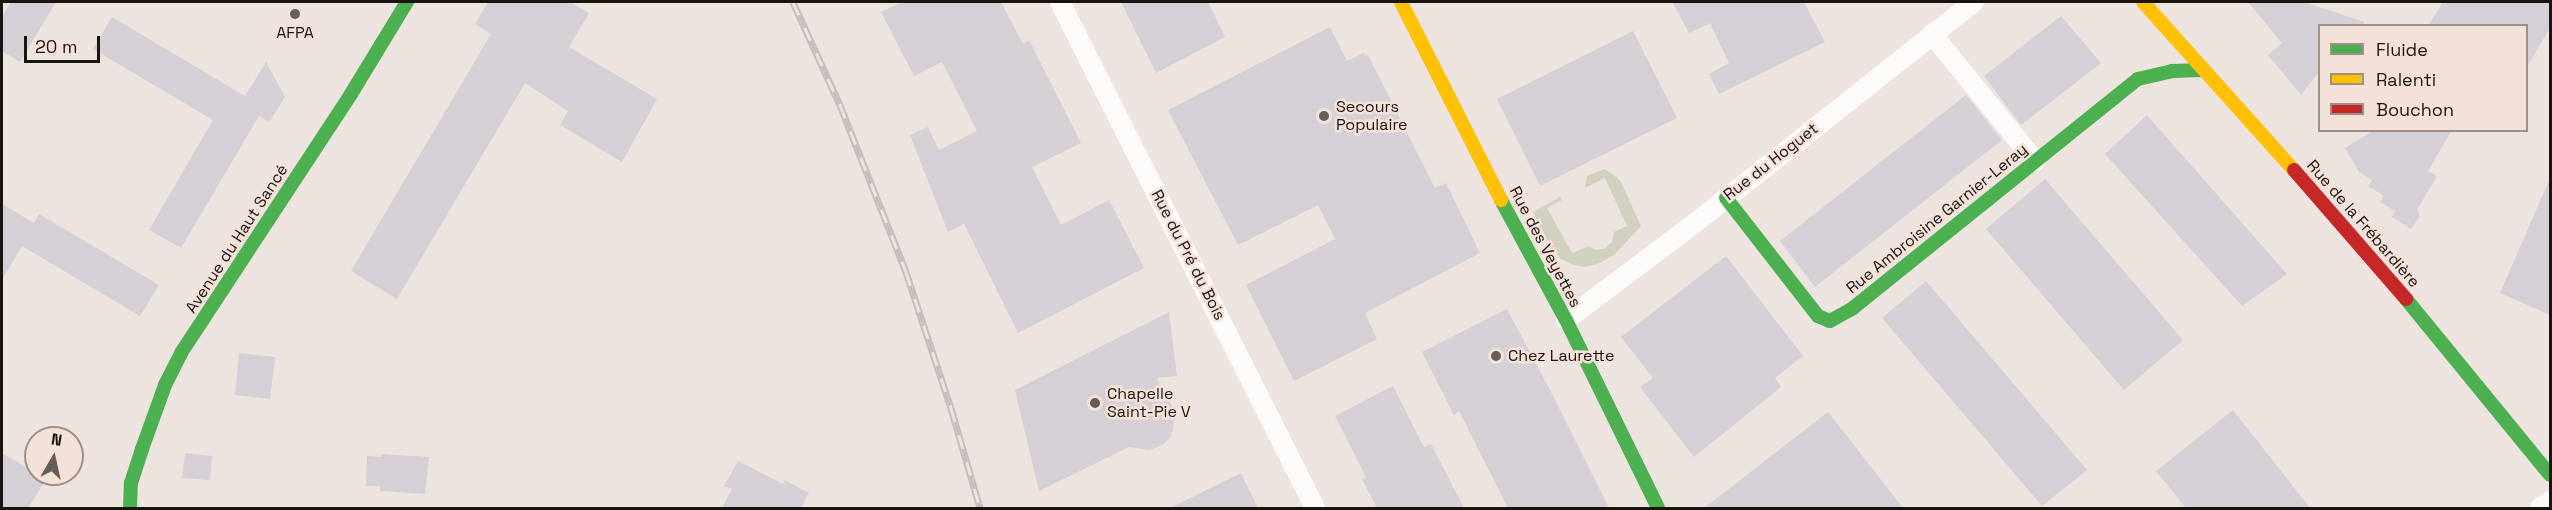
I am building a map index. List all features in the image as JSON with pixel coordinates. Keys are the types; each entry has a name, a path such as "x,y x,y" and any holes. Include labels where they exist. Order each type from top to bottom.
{"street":[{"name":"Avenue du Haut Sancé","path":"130,508 130,483 165,385 182,353 351,94 407,2"},
{"name":"Rue du Pré du Bois","path":"1059,2 1315,508"},
{"name":"Rue des Veyettes","path":"1401,2 1535,267 1566,320 1658,508"},
{"name":"Rue du Hoguet","path":"1566,320 1726,198 1974,2"},
{"name":"Rue de la Frébardière","path":"2143,2 2363,247 2550,475"},
{"path":"1932,34 2035,161"},
{"name":"Rue Ambroisine Garnier-Leray","path":"1726,198 1818,316 1830,321 1853,308 2138,79 2172,71 2203,69"},
{"path":"2540,508 2550,501"}],"green space":[{"path":"1605,169 1620,180 1641,226 1615,254 1600,263 1585,267 1574,265 1561,259 1550,246 1533,212 1560,197 1562,200 1547,208 1572,253 1589,246 1595,250 1604,249 1612,242 1614,232 1627,226 1605,178 1585,188 1587,176"}],"building":[{"path":"11,2 56,2 20,62 2,51 2,17"},
{"path":"488,2 570,2 589,13 569,47 657,99 622,162 560,125 568,111 525,83 397,299 351,271 491,34 475,24"},
{"path":"902,2 1001,2 1023,44 1029,40 1081,143 1032,167 1061,225 1109,200 1144,268 1018,333 964,224 948,232 910,135 928,127 939,150 977,131 942,62 914,76 881,12"},
{"path":"1121,2 1208,2 1225,37 1156,73"},
{"path":"1672,2 1804,2 1825,42 1719,94 1709,74 1729,63 1710,23 1689,33"},
{"path":"2248,2 2304,2 2364,22 2364,24 2318,24 2318,73 2301,95 2268,55 2282,43"},
{"path":"2443,2 2550,2 2550,28 2528,65 2528,24 2429,24"},
{"path":"2061,16 2101,63 2021,125 1984,76"},
{"path":"112,17 245,96 266,62 285,97 269,122 259,116 181,248 149,230 213,120 93,49"},
{"path":"1330,27 1347,61 1364,53 1365,56 1368,55 1435,188 1446,183 1480,253 1365,313 1377,339 1294,381 1246,285 1335,239 1318,205 1238,245 1168,110"},
{"path":"1633,31 1677,118 1540,186 1497,99"},
{"path":"1966,95 2002,140 1815,287 1780,241"},
{"path":"2147,115 2287,274 2242,306 2105,154"},
{"path":"2371,132 2451,132 2428,171 2437,176 2417,210 2420,216 2411,229 2392,217 2395,211 2380,202 2384,196 2368,186 2372,180 2359,172 2345,148"},
{"path":"2550,178 2550,315 2500,293"},
{"path":"2045,179 2183,340 2124,390 1986,229"},
{"path":"2,204 34,223 39,214 159,285 140,316 22,246 2,280"},
{"path":"1726,256 1803,356 1775,378 1781,387 1694,457 1640,387 1653,378 1621,337"},
{"path":"1926,281 2087,470 2042,506 1882,318"},
{"path":"1507,309 1609,508 1508,508 1459,411 1454,415 1422,352"},
{"name":"Chapelle Saint-Pie V","path":"1169,312 1177,376 1157,378 1176,413 1171,436 1164,444 1150,450 1129,447 1039,491 1015,390"},
{"path":"239,353 275,357 270,399 235,395"},
{"path":"1393,386 1424,447 1431,444 1464,508 1377,508 1362,479 1366,477 1335,416"},
{"path":"2233,410 2310,508 2186,508 2156,471"},
{"path":"1828,412 1903,508 1704,508"},
{"path":"2,453 24,466 24,486 42,486 28,508 2,508"},
{"path":"185,453 212,456 210,480 182,478"},
{"path":"381,454 429,457 425,494 380,491 380,486 366,486 367,456 381,457"},
{"path":"738,461 783,484 785,480 809,493 801,508 722,508 732,489 724,486"},
{"path":"1241,473 1258,508 1170,508"}],"railway":[{"path":"793,2 840,105 906,272 951,408 980,508"}],"traffic: fast":[{"path":"130,508 131,483 142,449 165,385 181,353 351,94 407,2"},
{"path":"1726,198 1818,316 1830,321 1853,308 2138,79 2172,71 2203,70"},
{"path":"1501,200 1566,320 1658,508"},
{"path":"2406,299 2550,475"}],"traffic: slow":[{"path":"1401,2 1501,200"},
{"path":"2143,2 2294,170"}],"traffic: jam":[{"path":"2294,170 2406,299"}],"place":[{"name":"AFPA","path":"295,14"},
{"name":"Secours Populaire","path":"1324,116"},
{"name":"Chez Laurette","path":"1496,356"},
{"name":"Chapelle Saint-Pie V","path":"1095,403"}]}
